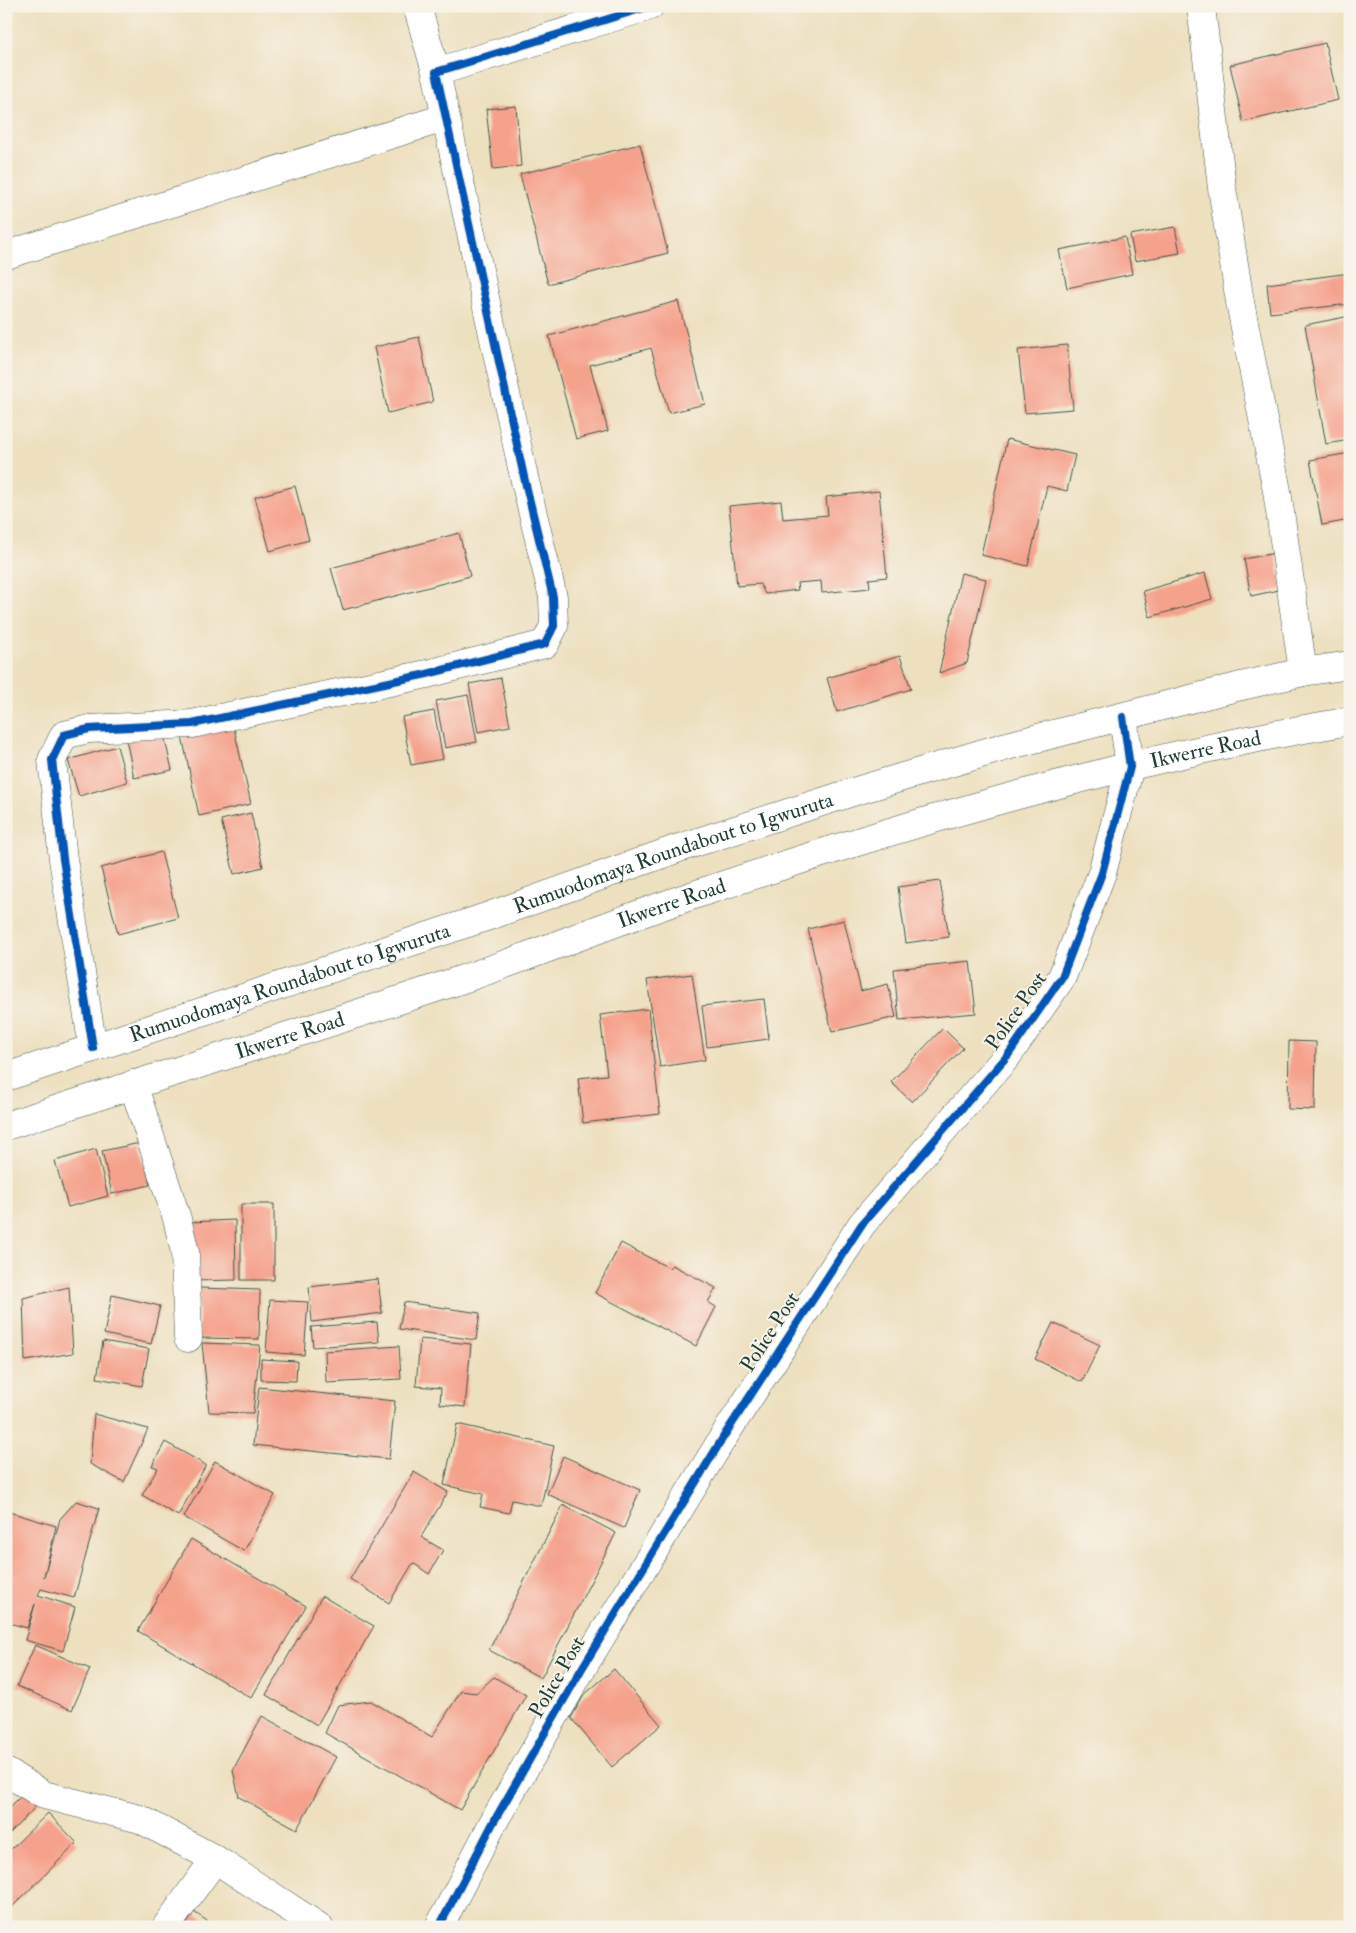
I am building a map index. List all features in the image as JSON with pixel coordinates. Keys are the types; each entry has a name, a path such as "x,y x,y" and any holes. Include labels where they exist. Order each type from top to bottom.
{"street":[{"path":"93,1048 63,859 52,760 64,735 89,729 192,724 427,674 545,644 554,626 554,596 524,477 444,118 436,72 417,6"},
{"path":"436,72 650,6"},
{"path":"1200,6 1222,188 1237,283 1277,491 1303,672"},
{"path":"6,255 444,118"},
{"name":"Rumuodomaya Roundabout to Igwuruta","path":"6,1077 429,937 679,848 1007,746 1303,672 1350,665"},
{"path":"1123,716 1130,767"},
{"name":"Ikwerre Road","path":"6,1126 464,978 678,900 862,839 1130,767 1295,730 1350,721"},
{"name":"Police Post","path":"439,1927 493,1823 581,1670 724,1436 857,1232 1008,1056 1062,977 1102,872 1130,767"},
{"path":"133,1084 177,1219 185,1252 188,1338"},
{"path":"6,1772 44,1795 140,1819 215,1859 320,1927"},
{"path":"166,1927 215,1859"}],"building":[{"path":"1325,43 1338,100 1243,122 1230,65"},
{"path":"516,106 521,166 493,169 486,109"},
{"path":"640,144 668,253 548,284 520,174"},
{"path":"1175,227 1180,253 1135,261 1130,235"},
{"path":"1125,237 1132,274 1067,288 1059,250"},
{"path":"1350,273 1350,304 1270,313 1267,284"},
{"path":"678,301 705,404 669,413 651,348 590,365 608,431 576,439 549,336"},
{"path":"1350,316 1350,440 1326,444 1305,325"},
{"path":"419,337 433,402 388,413 374,347"},
{"path":"1067,345 1073,409 1025,413 1018,350"},
{"path":"1007,439 1075,455 1067,491 1047,486 1028,566 981,555"},
{"path":"1350,453 1350,520 1322,525 1310,460"},
{"path":"295,486 309,540 270,551 255,497"},
{"path":"879,491 887,577 869,579 870,588 822,593 821,581 797,583 798,590 765,594 760,584 737,586 729,506 781,501 783,519 828,515 826,497"},
{"path":"459,533 470,576 343,610 331,568"},
{"path":"1275,553 1283,589 1251,596 1244,559"},
{"path":"961,573 986,579 967,663 939,673"},
{"path":"1205,573 1212,599 1150,617 1143,591"},
{"path":"900,656 911,689 837,712 827,678"},
{"path":"501,678 510,726 478,732 469,684"},
{"path":"468,695 477,742 445,748 436,701"},
{"path":"434,711 443,759 411,765 402,717"},
{"path":"233,724 251,804 199,816 182,736"},
{"path":"163,731 172,770 134,778 126,739"},
{"path":"117,746 127,782 79,796 68,760"},
{"path":"251,813 263,867 234,874 221,820"},
{"path":"161,852 178,918 118,934 101,868"},
{"path":"940,881 949,937 906,943 898,887"},
{"path":"844,920 861,991 888,984 896,1017 832,1032 808,929"},
{"path":"970,961 976,1013 899,1020 894,969"},
{"path":"692,974 705,1060 660,1067 647,980"},
{"path":"764,999 769,1039 707,1047 702,1006"},
{"path":"648,1009 660,1114 583,1123 578,1078 607,1075 600,1015"},
{"path":"943,1028 963,1048 912,1102 891,1082"},
{"path":"1289,1041 1316,1042 1315,1110 1288,1109"},
{"path":"140,1143 150,1185 112,1194 102,1151"},
{"path":"96,1149 108,1196 68,1207 55,1161"},
{"path":"241,1204 274,1204 274,1280 241,1280"},
{"path":"235,1220 236,1280 192,1281 190,1222"},
{"path":"621,1243 669,1268 672,1265 716,1288 708,1302 716,1307 696,1346 595,1293"},
{"path":"378,1279 382,1313 312,1322 309,1287"},
{"path":"69,1287 73,1353 25,1361 23,1298"},
{"path":"199,1288 260,1290 259,1339 199,1338"},
{"path":"112,1295 160,1306 151,1344 104,1334"},
{"path":"270,1300 308,1302 304,1355 266,1352"},
{"path":"404,1302 480,1313 476,1340 399,1329"},
{"path":"377,1322 379,1342 313,1347 311,1327"},
{"path":"1053,1323 1100,1345 1082,1382 1035,1359"},
{"path":"420,1339 471,1344 465,1407 440,1404 441,1388 416,1386"},
{"path":"103,1341 149,1349 142,1386 97,1378"},
{"path":"202,1343 260,1345 253,1413 209,1412"},
{"path":"399,1346 401,1379 326,1383 325,1351"},
{"path":"261,1359 297,1361 296,1381 261,1380"},
{"path":"259,1387 395,1401 389,1459 253,1445"},
{"path":"94,1414 148,1429 124,1482 90,1464"},
{"path":"457,1424 554,1446 541,1506 512,1500 509,1513 480,1507 483,1494 444,1485"},
{"path":"165,1442 206,1465 178,1516 142,1495 158,1468 152,1466"},
{"path":"563,1456 640,1490 624,1528 547,1494"},
{"path":"215,1461 275,1495 244,1551 184,1517"},
{"path":"414,1472 448,1492 421,1537 443,1550 429,1574 413,1563 389,1603 350,1579"},
{"path":"76,1501 99,1508 74,1598 41,1589 38,1595 75,1607 63,1651 25,1640 35,1604 27,1628 6,1622 6,1520 9,1512 56,1526 44,1577 60,1519"},
{"path":"563,1505 616,1533 541,1678 489,1650"},
{"path":"191,1539 306,1606 251,1698 138,1631"},
{"path":"322,1596 374,1626 317,1725 266,1695"},
{"path":"35,1645 90,1669 72,1710 17,1686"},
{"path":"614,1669 661,1725 612,1767 571,1718 584,1695"},
{"path":"494,1677 526,1695 460,1810 325,1733 338,1705 371,1701 432,1737 461,1691 476,1693"},
{"path":"262,1716 336,1757 297,1829 239,1797 233,1770"},
{"path":"27,1790 42,1800 6,1837 6,1811"},
{"path":"48,1813 77,1843 6,1913 6,1854"},
{"path":"194,1912 216,1927 185,1927"}],"cycle path":[{"path":"93,1048 63,859 52,760 64,735 89,729 192,724 427,674 545,644 554,626 553,597 524,477 436,72 650,6"},
{"path":"439,1927 493,1823 581,1670 724,1436 862,1224 1008,1055 1062,977 1102,873 1130,767 1123,717"}]}
